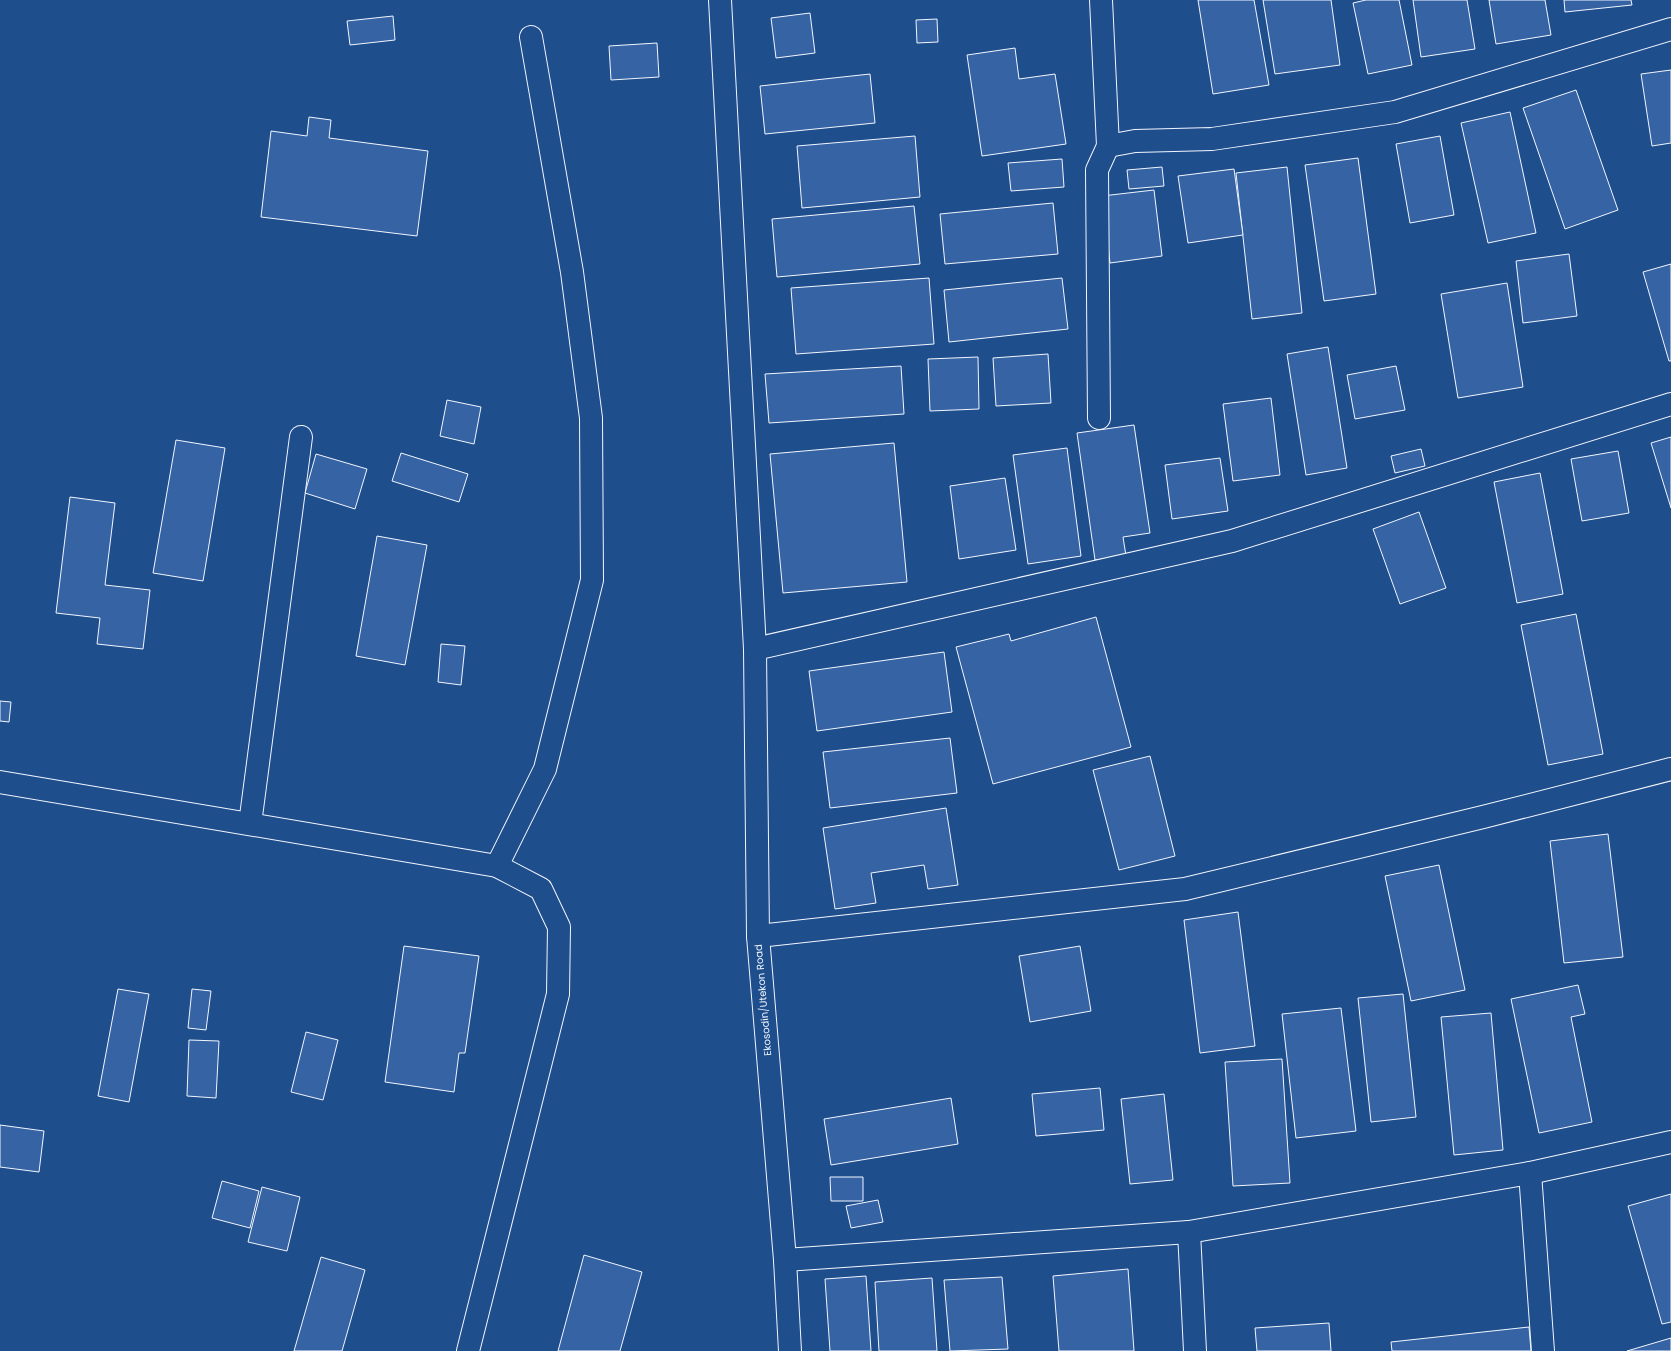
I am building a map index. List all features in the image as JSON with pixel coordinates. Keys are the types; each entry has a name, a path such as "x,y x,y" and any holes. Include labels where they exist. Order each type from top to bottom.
{"street":[{"name":"Ekosodin/Utekon Road","path":"724,0 755,649 758,936 785,1260 790,1351"},
{"path":"1100,418 1097,170 1108,146 1101,0"},
{"path":"1108,146 1135,141 1212,139 1395,112 1671,29"},
{"path":"497,866 545,769 592,580 591,418 572,272 531,37"},
{"path":"755,649 1232,541 1671,404"},
{"path":"250,824 301,437"},
{"path":"758,936 1185,889 1671,769"},
{"path":"0,782 497,866 541,889 558,927 558,994 468,1351"},
{"path":"785,1260 1189,1232 1530,1173 1671,1142"},
{"path":"1530,1173 1542,1351"},
{"path":"1189,1232 1195,1351"}],"building":[{"path":"1198,0 1254,0 1269,85 1213,94"},
{"path":"1263,0 1331,0 1340,65 1275,74"},
{"path":"1366,0 1399,0 1412,65 1368,74 1353,3"},
{"path":"1413,0 1467,0 1475,49 1421,57"},
{"path":"1489,0 1545,0 1551,35 1496,44"},
{"path":"1564,0 1631,0 1632,5 1565,12"},
{"path":"810,13 815,53 776,58 771,18"},
{"path":"393,16 395,40 350,45 347,21"},
{"path":"937,19 938,42 917,43 916,20"},
{"path":"657,43 659,77 611,80 609,46"},
{"path":"1015,48 1019,79 1055,74 1066,144 982,156 967,55"},
{"path":"1671,70 1671,143 1652,146 1641,74"},
{"path":"870,74 875,123 765,134 760,86"},
{"path":"1576,90 1618,210 1565,229 1523,108"},
{"path":"1510,112 1536,233 1488,243 1461,123"},
{"path":"309,117 331,120 329,138 428,151 417,236 261,217 271,131 307,136"},
{"path":"915,136 920,197 802,208 797,146"},
{"path":"1440,136 1454,215 1410,223 1396,144"},
{"path":"1358,158 1376,294 1324,301 1305,165"},
{"path":"1062,159 1064,187 1011,191 1008,163"},
{"path":"1162,167 1164,186 1129,189 1127,170"},
{"path":"1287,167 1302,313 1252,319 1236,173"},
{"path":"1234,169 1243,235 1188,243 1178,176"},
{"path":"1154,190 1162,256 1110,263 1102,196"},
{"path":"1053,203 1058,254 945,264 940,214"},
{"path":"914,206 920,264 777,277 772,219"},
{"path":"1569,254 1577,316 1523,323 1516,261"},
{"path":"1671,264 1671,361 1669,361 1643,272"},
{"path":"929,278 934,344 796,354 791,288"},
{"path":"1062,278 1068,329 949,342 944,290"},
{"path":"1507,283 1523,387 1458,398 1441,294"},
{"path":"1328,347 1347,468 1306,475 1287,354"},
{"path":"1048,354 1051,403 996,406 993,358"},
{"path":"978,357 979,409 930,411 928,359"},
{"path":"901,366 904,414 769,423 765,374"},
{"path":"1396,366 1405,410 1355,419 1347,375"},
{"path":"1271,398 1280,475 1233,481 1223,404"},
{"path":"447,400 481,407 474,444 440,436"},
{"path":"1134,425 1150,533 1123,537 1126,556 1095,560 1077,433"},
{"path":"1671,437 1671,508 1651,443"},
{"path":"176,440 225,448 203,581 153,573"},
{"path":"894,443 907,582 783,593 770,454"},
{"path":"1067,448 1081,556 1028,564 1013,455"},
{"path":"1421,449 1425,466 1395,473 1391,456"},
{"path":"1618,451 1629,513 1582,521 1571,459"},
{"path":"401,453 468,474 459,502 392,481"},
{"path":"316,454 367,469 355,509 305,493"},
{"path":"1220,458 1228,511 1172,519 1165,465"},
{"path":"1540,473 1563,594 1517,603 1494,482"},
{"path":"1005,478 1016,550 959,559 950,486"},
{"path":"70,497 115,503 105,585 150,590 143,649 97,644 100,618 56,613"},
{"path":"1419,512 1446,588 1400,604 1373,529"},
{"path":"377,536 427,545 405,665 356,656"},
{"path":"1576,614 1603,754 1548,765 1521,625"},
{"path":"1096,617 1131,747 993,784 956,647 1009,634 1011,641"},
{"path":"441,644 465,646 461,685 438,682"},
{"path":"944,652 952,712 817,731 809,671"},
{"path":"0,701 11,702 9,722 0,721"},
{"path":"950,738 957,793 830,808 823,752"},
{"path":"1150,756 1175,856 1119,870 1093,770"},
{"path":"946,808 958,885 928,889 924,865 871,873 876,903 835,909 823,828"},
{"path":"1608,834 1623,957 1564,963 1550,841"},
{"path":"1439,865 1465,990 1411,1001 1385,876"},
{"path":"1238,912 1255,1046 1200,1053 1184,920"},
{"path":"404,946 479,956 465,1053 459,1053 454,1092 385,1082"},
{"path":"1080,946 1091,1011 1030,1022 1019,956"},
{"path":"1578,985 1585,1014 1571,1017 1592,1122 1539,1133 1511,999"},
{"path":"118,989 149,994 129,1102 98,1096"},
{"path":"192,989 211,991 206,1030 188,1028"},
{"path":"1403,994 1416,1117 1371,1122 1358,998"},
{"path":"1341,1008 1356,1131 1296,1138 1282,1014"},
{"path":"1491,1013 1503,1150 1454,1155 1441,1017"},
{"path":"306,1032 338,1040 323,1100 291,1092"},
{"path":"189,1040 219,1041 216,1098 187,1096"},
{"path":"1282,1059 1290,1183 1233,1186 1225,1062"},
{"path":"1100,1088 1104,1130 1036,1136 1032,1094"},
{"path":"1164,1094 1173,1180 1130,1184 1121,1099"},
{"path":"951,1098 958,1144 831,1165 824,1119"},
{"path":"0,1125 44,1131 39,1172 0,1167"},
{"path":"830,1177 863,1177 863,1201 831,1201"},
{"path":"222,1181 259,1191 250,1228 212,1218"},
{"path":"262,1187 300,1197 287,1251 248,1242"},
{"path":"1671,1194 1671,1322 1662,1324 1628,1206"},
{"path":"878,1200 883,1222 851,1228 846,1206"},
{"path":"584,1255 642,1272 620,1351 558,1351"},
{"path":"321,1257 365,1270 342,1351 294,1351"},
{"path":"1128,1269 1134,1351 1059,1351 1053,1276"},
{"path":"866,1276 871,1351 830,1351 825,1279"},
{"path":"1002,1277 1008,1349 950,1351 944,1280"},
{"path":"932,1278 937,1351 879,1351 875,1282"},
{"path":"1329,1323 1331,1351 1257,1351 1255,1328"},
{"path":"1529,1327 1531,1351 1392,1351 1391,1342"},
{"path":"1671,1338 1671,1351 1627,1351"}]}
